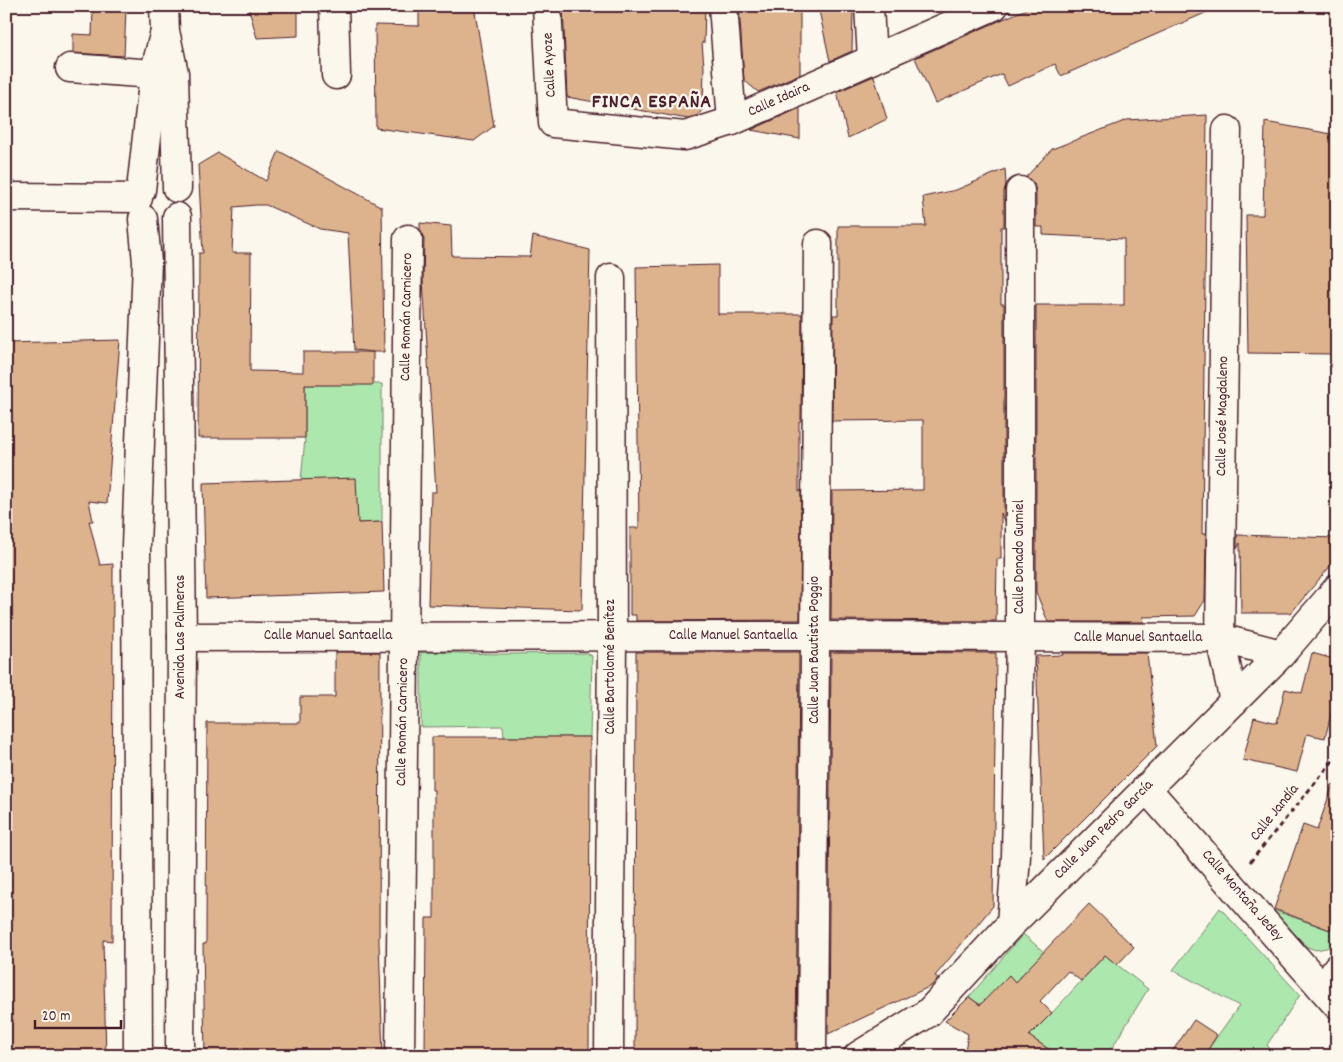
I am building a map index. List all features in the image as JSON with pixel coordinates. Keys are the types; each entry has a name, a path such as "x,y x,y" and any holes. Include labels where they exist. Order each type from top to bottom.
{"street":[{"path":"334,6 336,75"},
{"name":"Calle Ayoze","path":"547,6 553,123"},
{"path":"723,6 732,121"},
{"path":"869,6 872,60"},
{"name":"Calle Idaira","path":"553,123 685,136 732,121 994,6"},
{"path":"138,1056 136,546 147,262 141,202 154,74 164,19"},
{"path":"164,19 174,73 177,188"},
{"path":"70,68 154,74"},
{"name":"Calle José Magdaleno","path":"1227,130 1220,638 1234,701"},
{"path":"163,180 170,182 177,188 182,198 182,208 176,218 166,224 154,225 141,202 147,184 163,180"},
{"name":"Calle Donado Gumiel","path":"1011,924 1016,856 1020,638 1020,191"},
{"path":"6,198 141,202"},
{"name":"Avenida Las Palmeras","path":"176,218 182,637 180,1056"},
{"name":"Calle Román Carnicero","path":"400,1056 408,239"},
{"name":"Calle Juan Bautista Poggio","path":"812,1056 818,244"},
{"name":"Calle Bartolomé Benítez","path":"609,1056 612,636 611,278"},
{"name":"Calle Juan Pedro García","path":"858,1056 928,1013 1011,924 1281,654 1337,589"},
{"name":"Calle Manuel Santaella","path":"182,637 815,636 1220,638 1281,654"},
{"name":"Calle Montaña Jedey","path":"1146,788 1231,885 1332,987"}],"path":[{"name":"Calle Jandía","path":"1231,885 1337,756"}],"green space":[{"path":"382,384 382,522 302,525 301,480 305,438 305,385"},
{"path":"421,652 503,654 587,653 592,656 590,737 504,737 503,726 421,727"},
{"path":"1220,908 1300,995 1267,1045 1275,1056 1212,1056 1206,1052 1239,1006 1173,970"},
{"path":"1273,910 1330,930 1337,911 1337,938 1331,947 1316,950 1307,947"},
{"path":"1023,934 1044,952 1002,998 1035,1029 1105,955 1148,989 1107,1056 1059,1056 969,997"}],"building":[{"path":"248,6 298,6 298,36 257,38"},
{"path":"419,6 474,6 494,126 474,141 376,128 375,25 419,26"},
{"path":"563,6 705,6 704,43 702,42 704,67 703,109 698,115 688,119 567,97"},
{"path":"739,6 800,6 800,74 758,92 744,80"},
{"path":"818,6 853,6 852,51 830,61"},
{"path":"1033,6 1221,6 1061,76 1055,64 1008,86 1002,74 935,103 915,58"},
{"path":"93,9 126,10 124,56 73,53 73,34 92,35"},
{"path":"874,76 887,119 848,138 837,92"},
{"path":"800,108 800,139 751,130"},
{"path":"1207,115 1202,534 1206,534 1205,600 1195,616 1143,617 1144,622 1048,622 1036,592 1036,305 1124,305 1124,239 1043,235 1043,227 1036,227 1036,191 1034,184 1026,177 1052,149 1127,120"},
{"path":"1265,122 1337,135 1337,354 1248,353 1246,215 1263,215"},
{"path":"279,151 382,207 384,352 373,352 373,385 305,385 305,438 198,438 199,253 203,253 198,165 218,153 266,181","holes":["266,205 320,229 348,233 354,350 373,352 303,352 303,372 250,371 251,253 232,253 234,207"]},
{"path":"1005,169 1004,227 1001,227 1001,304 1004,304 1004,521 1001,513 1001,559 997,559 996,621 831,620 832,491 923,490 923,420 832,421 833,315 838,315 838,226 926,226 923,197 956,190"},
{"path":"420,223 451,226 452,256 530,257 533,236 590,250 582,610 428,605 431,492 436,492 423,280 424,239 420,230"},
{"path":"718,265 718,314 802,314 801,421 799,421 799,491 801,491 800,620 636,621 636,615 630,615 630,528 639,528 636,267"},
{"path":"120,340 107,503 89,501 93,521 89,521 100,565 113,564 112,941 103,940 106,1056 6,1056 6,343"},
{"path":"356,478 358,523 382,522 384,592 206,598 203,483"},
{"path":"1237,535 1337,538 1337,558 1291,613 1241,613 1240,543 1237,549"},
{"path":"335,652 380,652 379,942 383,1056 205,1056 203,944 206,944 207,723 300,723 300,697 335,697"},
{"path":"636,652 799,652 796,1056 635,1056"},
{"path":"831,652 996,653 993,906 935,976 939,978 931,986 828,1034"},
{"path":"1062,653 1147,653 1157,746 1044,859 1036,656 1063,655"},
{"path":"1312,653 1337,660 1337,691 1325,738 1307,734 1297,772 1243,760 1254,717 1277,723 1285,689 1302,693"},
{"path":"432,737 590,737 589,1056 425,1056 426,918 434,918"},
{"path":"1333,784 1337,785 1337,911 1330,930 1274,909 1303,825 1317,830"},
{"path":"1089,904 1134,947 1117,965 1105,955 1081,981 1068,971 1040,1001 1052,1013 1029,1036 1059,1056 964,1056 968,1034 945,1021 969,997 980,1005 1009,975 1015,982"},
{"path":"1194,1020 1217,1035 1204,1056 1169,1056"}],"district":[{"name":"FINCA ESPAÑA","path":"652,103"}]}
